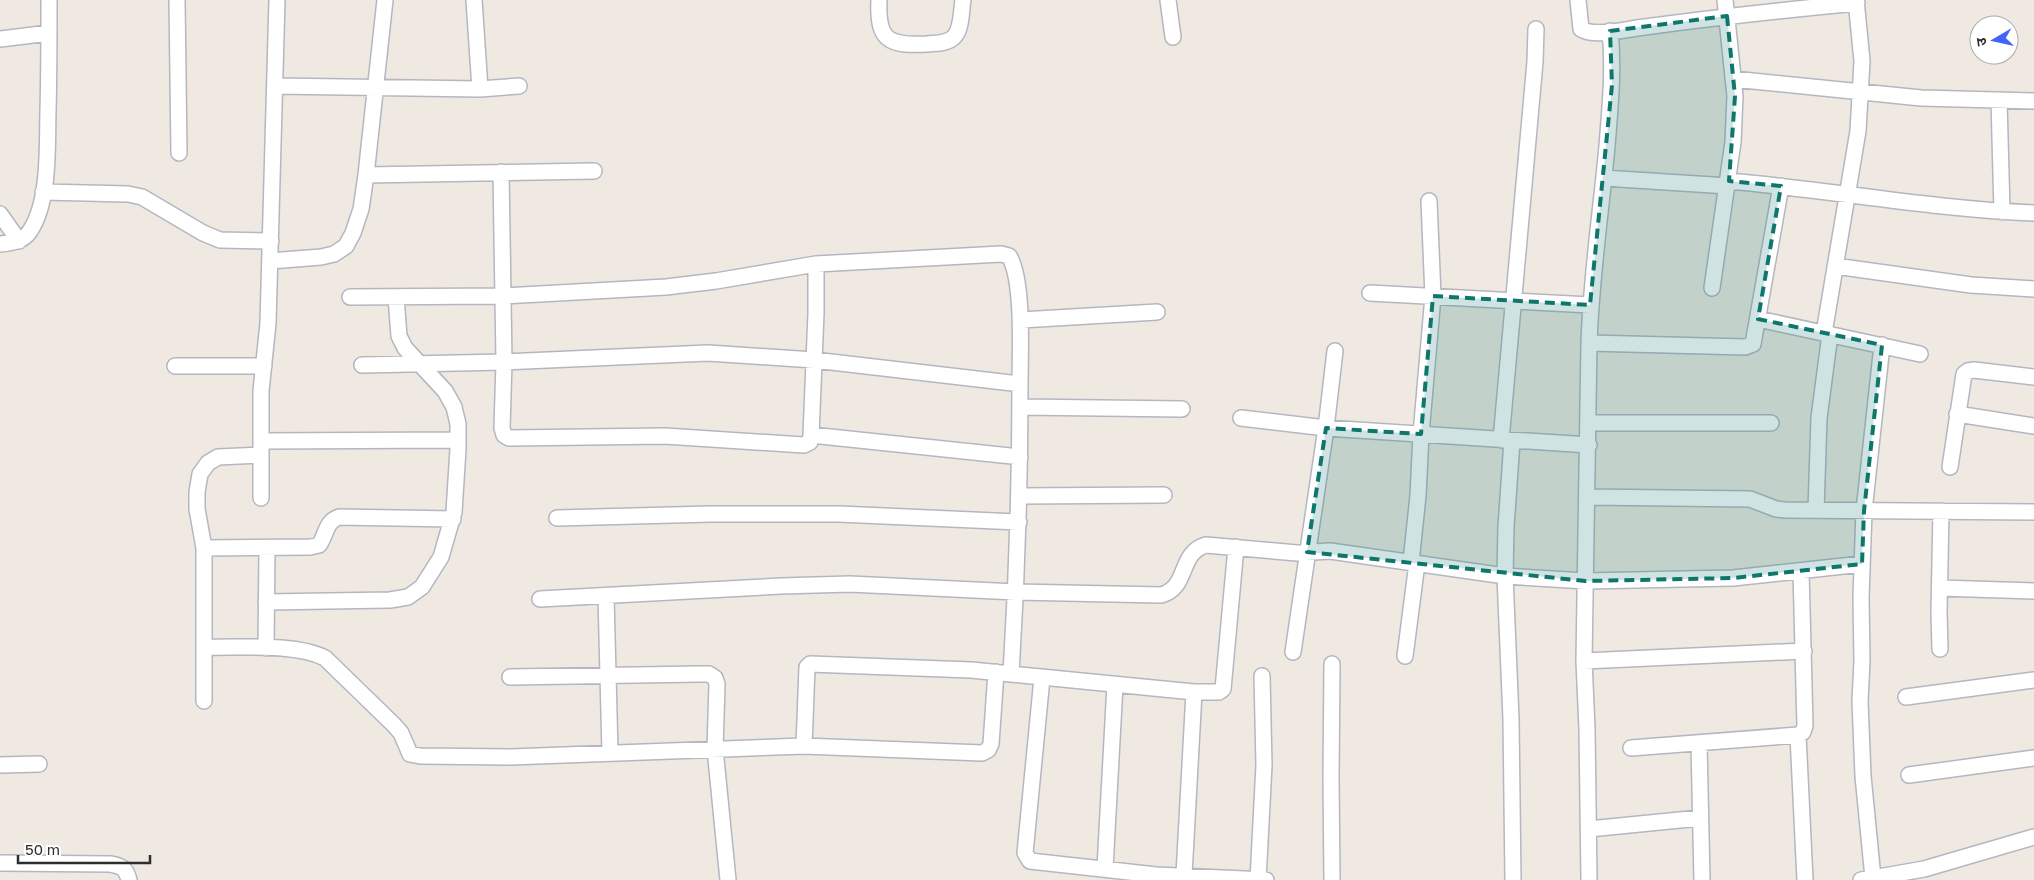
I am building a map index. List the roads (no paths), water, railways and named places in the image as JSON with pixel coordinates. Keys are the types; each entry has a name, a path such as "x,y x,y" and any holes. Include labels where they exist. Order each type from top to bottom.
{"street":[{"path":"0,244 19,241 29,233 38,217 43,192 47,151 49,0"},
{"path":"177,0 178,153"},
{"path":"261,498 261,391 268,323 277,0"},
{"path":"270,261 321,257 334,254 346,246 353,233 360,209 366,175 385,0"},
{"path":"474,0 480,89"},
{"path":"879,0 878,19 882,32 893,42 907,45 944,43 954,37 959,27 963,0"},
{"path":"1168,0 1173,37"},
{"path":"1578,0 1581,29 1586,32 1610,31 1727,16 1786,5 1856,2 1862,61 1861,93 1858,131 1835,266 1827,333 1819,418 1816,510"},
{"path":"1712,288 1728,184 1734,124 1734,79 1725,0"},
{"path":"1513,880 1505,576 1507,441 1513,300 1535,62 1536,29"},
{"path":"1589,880 1584,582 1588,497 1589,344 1590,305 1612,86 1613,58 1610,31"},
{"path":"0,39 49,33"},
{"path":"1734,79 1921,98 2034,101"},
{"path":"276,86 480,89 519,86"},
{"path":"1999,100 2002,212"},
{"path":"366,175 594,171"},
{"path":"501,172 504,362 502,428 504,435 510,438 665,436 797,446 810,442 812,434 816,264"},
{"path":"1604,178 1780,186 2002,212 2034,213"},
{"path":"1589,344 1749,346 1753,344 1780,186"},
{"path":"43,192 128,194 142,197 203,234 220,240 271,241"},
{"path":"1405,656 1414,562 1421,434 1433,296 1429,201"},
{"path":"0,214 19,241"},
{"path":"205,647 298,649 314,652 325,658 394,725 401,733 410,754 420,756 511,757 804,746 982,753 988,750 991,744 1016,592 1020,496 1021,320 1013,262 1009,256 1001,254 816,264 716,281 666,287 503,296 350,297"},
{"path":"1835,266 1971,285 2034,289"},
{"path":"1370,293 1590,305"},
{"path":"266,602 390,600 408,597 422,587 441,557 453,520 458,424 454,407 444,391 418,364 405,348 399,336 396,297"},
{"path":"1021,320 1157,312"},
{"path":"1758,319 1920,354"},
{"path":"1882,345 1864,511 1862,564 1860,701 1867,879 1894,877 2034,837"},
{"path":"1293,652 1326,428 1335,351"},
{"path":"362,364 504,362 708,354 814,360 1020,384"},
{"path":"175,366 264,366"},
{"path":"1950,467 1963,379 1968,370 2034,377"},
{"path":"1020,407 1182,409"},
{"path":"1957,414 2034,426"},
{"path":"1241,418 1326,428 1589,445"},
{"path":"1589,423 1771,423"},
{"path":"812,434 1020,458"},
{"path":"204,701 204,548 197,509 197,492 200,474 208,464 218,457 261,448 458,440"},
{"path":"1020,496 1164,495"},
{"path":"1588,497 1750,499 1776,509 2034,512"},
{"path":"1940,649 1942,511"},
{"path":"557,518 711,514 838,514 1019,522"},
{"path":"204,548 310,547 319,545 331,520 339,517 453,520"},
{"path":"540,599 850,584 1016,592 1161,594 1171,592 1176,586 1191,554 1198,547 1206,545 1297,553 1330,551 1505,576 1584,582 1733,578 1862,564"},
{"path":"804,746 807,667 810,664 1004,673 1194,692 1219,692 1222,689 1236,547"},
{"path":"266,648 267,548"},
{"path":"1631,748 1798,735 1803,732 1805,726 1801,571"},
{"path":"1940,588 2034,591"},
{"path":"606,596 610,753"},
{"path":"1584,661 1804,651"},
{"path":"1332,664 1330,778 1332,880"},
{"path":"510,677 709,674 715,678 717,684 716,749 728,880"},
{"path":"1258,880 1264,765 1262,676"},
{"path":"1042,678 1025,854 1030,861 1084,873 1105,868 1156,874 1266,880"},
{"path":"1906,697 2034,680"},
{"path":"1105,868 1115,684"},
{"path":"1184,875 1194,692"},
{"path":"1798,735 1805,880"},
{"path":"1699,742 1702,880"},
{"path":"1909,775 2034,758"},
{"path":"0,766 39,764"},
{"path":"1589,829 1700,818"},
{"path":"0,863 120,865 127,871 129,880"}]}
